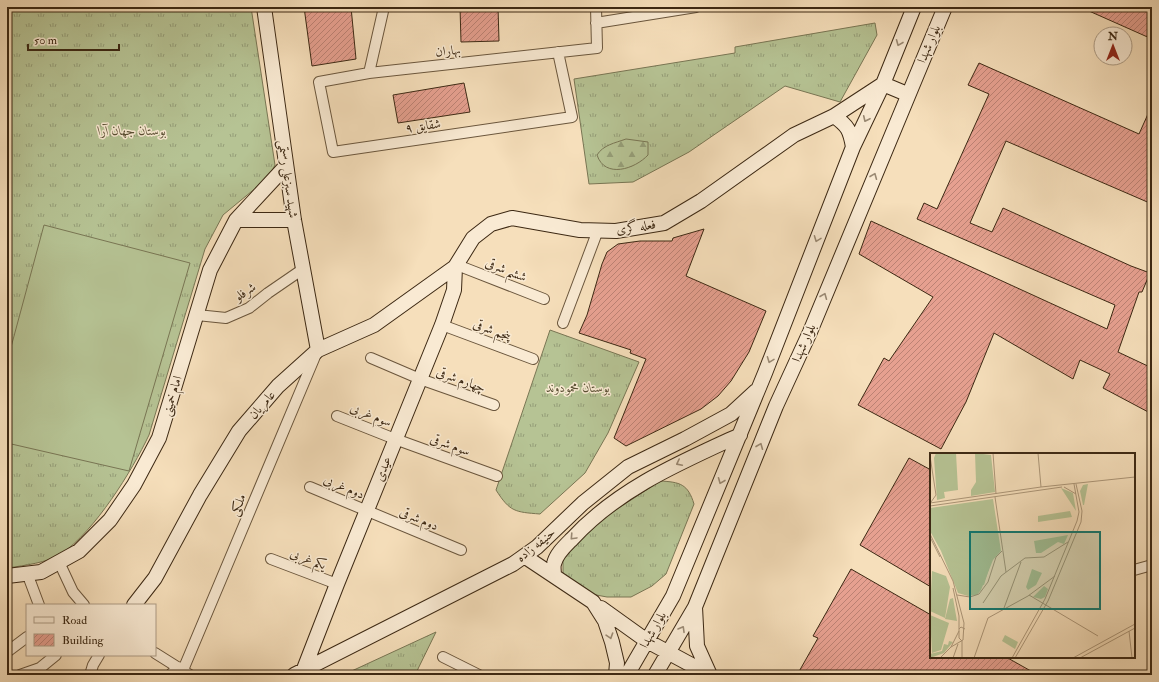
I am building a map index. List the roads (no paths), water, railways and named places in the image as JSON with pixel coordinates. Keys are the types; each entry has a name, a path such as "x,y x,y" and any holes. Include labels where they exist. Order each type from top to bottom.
{"street":[{"name":"شهید سبزعلی رستمی","path":"264,7 294,220 318,350"},
{"path":"369,73 384,7"},
{"path":"596,7 596,23 696,7"},
{"name":"بلوار شهدا","path":"627,675 673,596 759,388 853,147 883,84 914,7"},
{"name":"بلوار شهدا","path":"655,675 695,607 776,406 810,332 907,94 945,7"},
{"name":"بهاران","path":"369,73 598,48 596,23"},
{"name":"شقایق ۹","path":"369,73 319,82 333,152 572,117 558,52"},
{"path":"883,84 907,94"},
{"name":"فعله گری","path":"456,266 473,238 491,224 512,218 580,230 616,231 664,223 701,201 794,135 834,116 883,84"},
{"path":"834,116 851,132 853,147"},
{"name":"امام خمینی","path":"7,576 41,572 79,551 110,520 134,485 159,438 210,270 236,220 286,166"},
{"path":"236,220 294,220"},
{"path":"563,324 598,230"},
{"name":"ششم شرقی","path":"456,266 544,299"},
{"name":"عیدی","path":"299,672 337,584 442,325 454,290 456,266"},
{"name":"عامریان","path":"135,604 155,578 200,495 239,431 278,386 318,350 374,325 456,266"},
{"name":"شرفلو","path":"196,315 226,318 232,316 249,308 303,269"},
{"name":"پنجم شرقی","path":"442,325 533,359"},
{"name":"ملکی","path":"184,671 318,350"},
{"name":"چهارم شرقی","path":"371,358 494,405"},
{"name":"حنیفه زاده","path":"299,672 513,564 537,547 583,503 628,467 731,414 759,388"},
{"name":"سوم غربی","path":"338,416 395,439"},
{"path":"554,576 554,564 558,554 578,532 612,503 643,482 740,435"},
{"name":"سوم شرقی","path":"395,439 497,476"},
{"name":"دوم غربی","path":"310,487 367,511"},
{"name":"دوم شرقی","path":"367,511 461,550"},
{"path":"524,556 593,602 618,622 647,641 710,675"},
{"name":"یکم غربی","path":"271,559 337,584"},
{"path":"59,562 73,592 83,604"},
{"path":"1135,570 1152,565"},
{"path":"28,573 39,604"},
{"path":"593,602 605,621 612,642 617,663 616,675"},
{"path":"695,607 697,646 710,675"},
{"path":"7,652 26,638"},
{"path":"156,654 184,671"},
{"path":"20,675 34,673 55,656"},
{"path":"90,675 93,665 98,656"},
{"path":"443,657 479,675"},
{"path":"170,675 184,671"}],"park label":[{"name":"بوستان جهان آرا","path":"132,131"},
{"name":"بوستان محمودوند","path":"578,388"}]}
